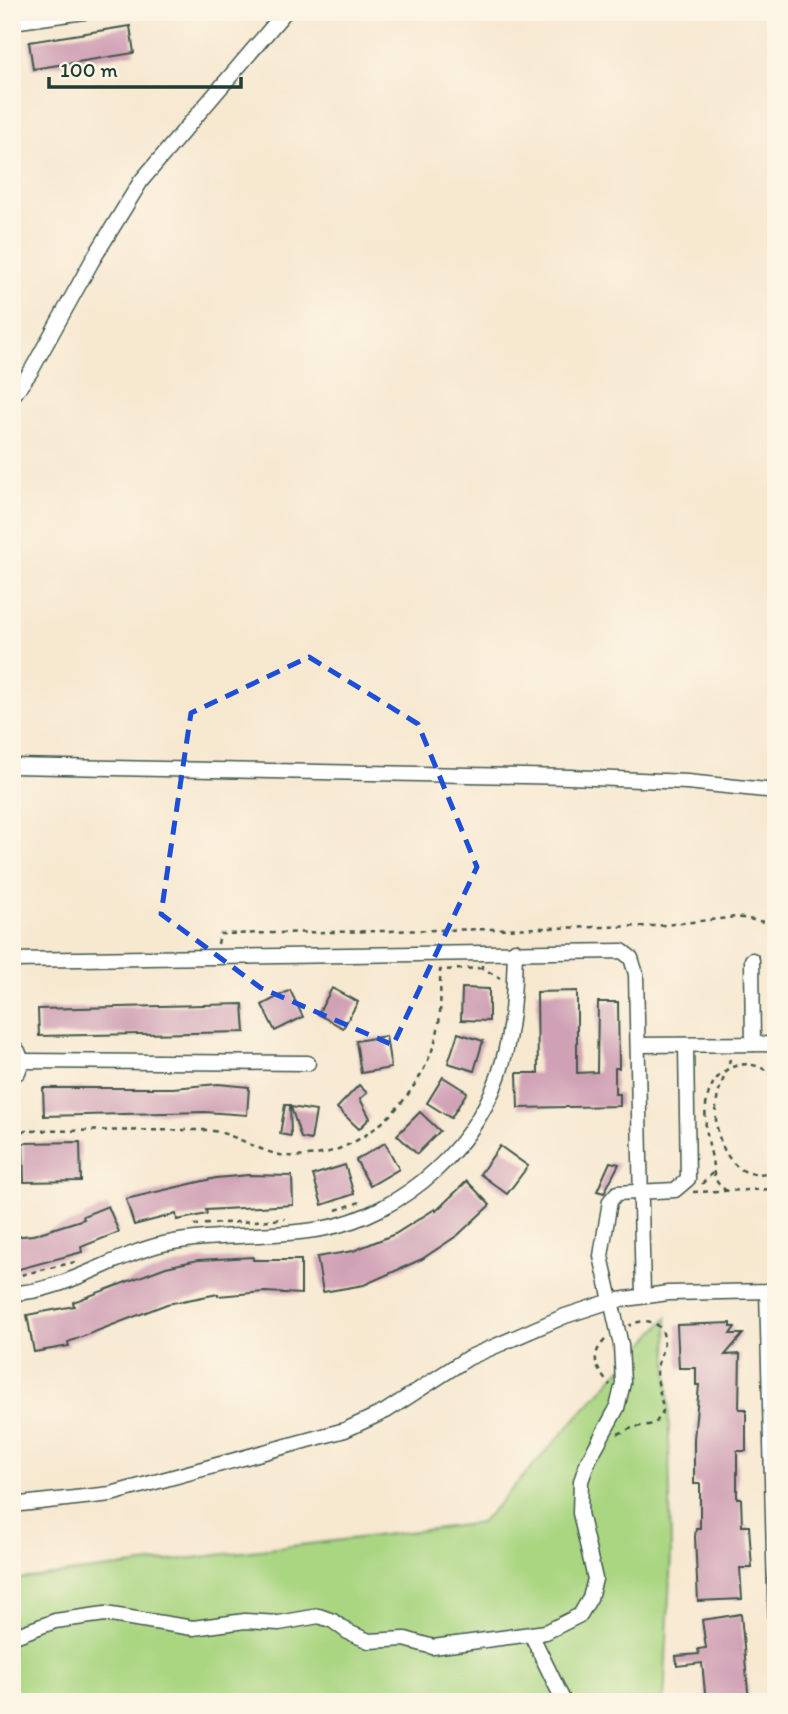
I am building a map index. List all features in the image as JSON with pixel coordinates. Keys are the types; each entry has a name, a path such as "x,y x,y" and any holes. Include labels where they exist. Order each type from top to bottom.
{"street":[{"path":"12,22 84,12"},
{"path":"12,397 31,371 92,261 141,181 285,12"},
{"path":"12,766 582,777 687,782 776,791"},
{"path":"12,960 617,949 627,954 634,963 636,974 643,1296"},
{"path":"12,1293 48,1286 161,1245 200,1237 286,1233 345,1224 405,1194 433,1175 485,1109 503,1062 511,1016 515,950"},
{"path":"752,960 754,1044"},
{"path":"638,1045 776,1044"},
{"path":"12,1637 55,1621 114,1614 193,1628 245,1621 279,1623 319,1616 333,1620 348,1632 369,1641 405,1639 433,1647 531,1634 573,1620 586,1607 593,1589 595,1569 579,1502 584,1471 617,1408 622,1383 623,1358 601,1256 610,1201 621,1192 675,1190 685,1185 689,1174 686,1045"},
{"path":"12,1047 18,1051 22,1061 18,1072 12,1076"},
{"path":"22,1061 308,1063"},
{"path":"12,1505 111,1494 345,1430 386,1411 468,1358 554,1320 611,1301 643,1296 771,1291 776,1631"},
{"path":"531,1634 564,1702"}],"path":[{"path":"216,956 220,934 655,926 737,918 776,924"},
{"path":"482,951 482,968"},
{"path":"12,1130 206,1130 230,1135 284,1156 331,1151 363,1137 385,1120 420,1074 433,1047 439,1020 440,970 482,968 500,978 500,987"},
{"path":"732,1045 716,1109 726,1153 745,1172 761,1174 776,1169"},
{"path":"727,1191 717,1184 712,1174 705,1119 710,1089 716,1077 742,1064 755,1065 776,1080"},
{"path":"675,1190 776,1189"},
{"path":"328,1213 369,1198"},
{"path":"184,1226 236,1220 289,1219"},
{"path":"12,1277 76,1262"}],"highlighted area":[{"path":"309,657 418,724 477,867 393,1045 261,988 161,914 191,713"}],"green space":[{"path":"667,1318 671,1553 664,1702 12,1702 12,1580 481,1523"}],"building":[{"path":"130,26 134,53 33,69 29,42"},
{"path":"332,988 358,1002 343,1028 318,1014"},
{"path":"462,988 489,989 489,1021 461,1020"},
{"path":"290,990 303,1017 275,1031 262,1005"},
{"path":"577,991 577,1073 597,1072 598,1002 618,1002 619,1068 615,1068 615,1094 620,1094 620,1106 518,1108 517,1073 538,1073 537,992"},
{"path":"243,1004 245,1032 39,1036 38,1009"},
{"path":"458,1033 483,1041 474,1071 448,1063"},
{"path":"386,1036 391,1068 361,1073 356,1041"},
{"path":"443,1077 467,1092 451,1118 427,1103"},
{"path":"218,1084 249,1087 247,1115 205,1112 44,1116 43,1088 173,1088"},
{"path":"359,1085 367,1093 360,1099 370,1118 359,1129 337,1108"},
{"path":"285,1105 290,1105 291,1136 280,1134"},
{"path":"291,1107 316,1111 311,1140 301,1138"},
{"path":"420,1112 440,1131 417,1154 397,1135"},
{"path":"80,1142 81,1181 24,1182 23,1143"},
{"path":"385,1143 399,1169 370,1186 356,1160"},
{"path":"500,1146 528,1166 507,1194 480,1174"},
{"path":"610,1162 619,1164 604,1193 597,1191"},
{"path":"345,1165 354,1194 322,1205 313,1175"},
{"path":"249,1175 292,1176 293,1205 206,1210 207,1214 177,1220 176,1214 134,1225 126,1199 216,1178"},
{"path":"467,1181 490,1205 458,1235 422,1259 364,1285 323,1292 317,1257 353,1251 395,1234 435,1209 436,1211"},
{"path":"108,1206 119,1232 81,1247 82,1252 12,1271 12,1237 33,1235 84,1219 83,1216"},
{"path":"253,1257 253,1260 301,1260 301,1294 218,1294 167,1304 68,1342 69,1346 34,1352 27,1315 74,1306 73,1302 166,1267 198,1260"},
{"path":"731,1323 731,1327 735,1327 730,1334 743,1334 725,1355 740,1354 739,1409 746,1409 746,1451 737,1451 737,1498 741,1498 742,1526 749,1526 752,1568 740,1568 742,1599 698,1601 695,1537 696,1528 700,1528 700,1484 694,1484 694,1439 699,1385 696,1385 696,1368 679,1368 677,1325"},
{"path":"741,1614 749,1702 706,1702 702,1663 677,1666 676,1656 699,1654 698,1649 706,1648 702,1620"}]}
